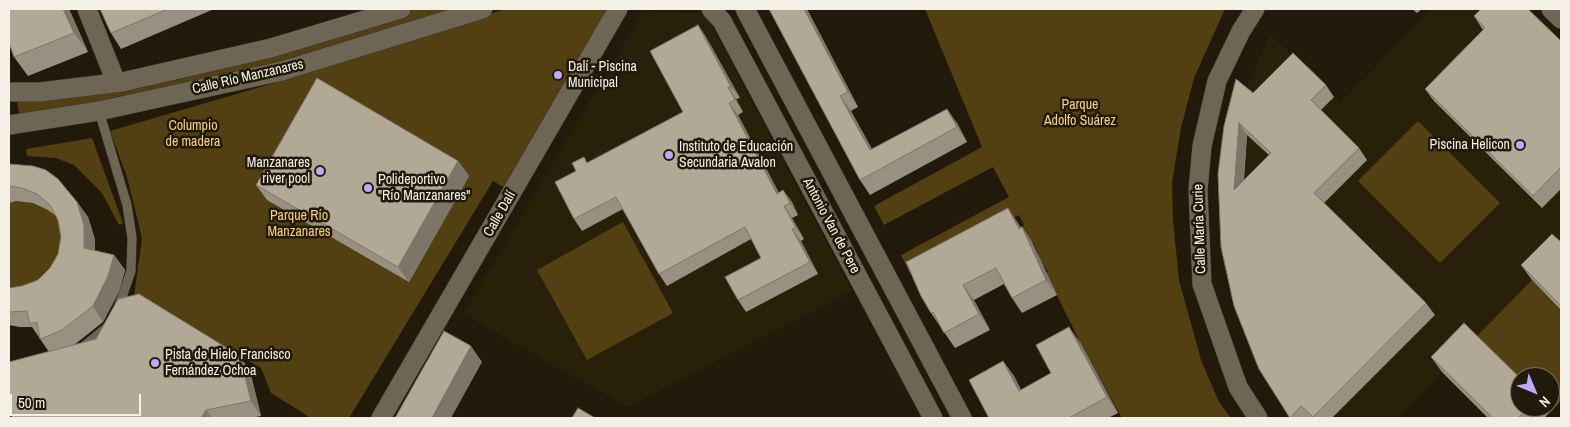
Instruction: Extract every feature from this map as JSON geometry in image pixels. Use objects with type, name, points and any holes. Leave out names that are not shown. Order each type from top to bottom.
[{"type":"street","points":[[87,9],[116,82]]},
{"type":"street","name":"Calle Río Manzanares","points":[[9,126],[98,111],[282,71],[482,9]]},
{"type":"street","name":"Calle Dalí","points":[[381,418],[618,9]]},
{"type":"street","name":"Antonio Van de Pere","points":[[711,9],[722,21],[933,418]]},
{"type":"street","name":"Antonio Van de Pere","points":[[745,9],[962,418]]},
{"type":"street","name":"Calle María Curie","points":[[1255,9],[1241,31],[1217,81],[1202,146],[1198,190],[1202,284],[1238,387],[1258,418]]},
{"type":"street","points":[[1551,9],[1561,19]]},
{"type":"street","name":"Calle Río Manzanares","points":[[9,92],[40,92],[116,82],[271,48],[394,10]]},
{"type":"lane","points":[[74,352],[105,330],[125,293],[131,271],[132,238],[127,206],[98,111]]},
{"type":"shaded area","points":[[1432,9],[1524,9],[1561,45],[1561,251],[1396,418],[1291,418],[1269,385],[1242,318],[1229,259],[1245,91],[1270,34],[1340,102]]},
{"type":"shaded area","name":"Instituto de Educación Secundaria Avalon","points":[[644,11],[705,13],[852,291],[628,407],[463,314]]},
{"type":"green space","points":[[413,9],[472,9],[298,63],[20,119],[17,100],[266,52]]},
{"type":"green space","name":"Parque Río Manzanares","points":[[506,9],[611,9],[510,191],[493,181],[349,418],[311,418],[271,393],[261,368],[134,296],[142,238],[127,177],[110,131],[312,72],[308,69]]},
{"type":"green space","name":"Parque Adolfo Suárez","points":[[925,9],[1225,9],[1194,78],[1181,128],[1172,182],[1173,220],[1179,280],[1201,360],[1219,402],[1231,418],[1122,418],[1080,342],[1046,273],[1048,272],[1037,256],[1039,255],[1033,242],[1029,244],[1021,227],[1024,225],[1019,215],[910,273],[901,255],[1009,197],[993,167],[884,225],[874,206],[982,147]]},
{"type":"green space","points":[[1418,121],[1500,203],[1440,263],[1358,181]]},
{"type":"green space","points":[[92,138],[123,223],[119,225],[102,193],[74,165],[56,158],[27,156],[26,149]]},
{"type":"green space","points":[[9,179],[88,217],[95,240],[95,263],[125,270],[118,296],[106,316],[93,330],[72,345],[38,326],[20,327],[9,325]]},
{"type":"green space","points":[[623,222],[673,313],[587,360],[537,270]]},
{"type":"green space","points":[[1532,280],[1561,310],[1561,401],[1560,367],[1510,367],[1510,373],[1475,338]]},
{"type":"building","points":[[9,9],[63,9],[74,33],[14,57],[9,43]]},
{"type":"building","points":[[100,9],[168,9],[111,33]]},
{"type":"building","points":[[769,9],[804,9],[848,92],[840,96],[870,150],[947,109],[957,127],[860,180]]},
{"type":"building","name":"Piscina Helicon","points":[[1481,9],[1528,9],[1561,41],[1561,167],[1533,196],[1425,89],[1485,28],[1474,16]]},
{"type":"building","points":[[698,25],[731,87],[728,87],[735,100],[729,103],[777,194],[783,190],[790,203],[784,206],[796,228],[792,229],[810,262],[738,300],[725,277],[761,258],[745,227],[659,274],[616,197],[574,219],[555,182],[576,171],[572,163],[584,157],[587,163],[683,112],[650,51]]},
{"type":"building","points":[[1293,53],[1326,85],[1311,100],[1359,148],[1314,193],[1426,303],[1313,417],[1301,406],[1290,418],[1259,369],[1234,306],[1221,247],[1218,174],[1224,126],[1236,79],[1253,93]],"holes":[[[1239,123],[1271,153],[1234,190]]]},
{"type":"building","name":"Polideportivo \"Río Manzanares\"","points":[[317,78],[458,161],[398,267],[256,185]]},
{"type":"building","points":[[9,164],[33,166],[46,170],[58,179],[77,202],[84,225],[84,248],[114,255],[108,276],[93,306],[62,330],[40,339],[37,322],[30,324],[27,311],[9,312],[9,288],[22,286],[38,280],[50,268],[58,254],[61,237],[58,220],[50,205],[37,194],[22,188],[9,186]]},
{"type":"building","points":[[1008,208],[1019,229],[1022,227],[1046,280],[1012,298],[996,268],[963,285],[979,314],[944,333],[933,312],[931,313],[921,296],[906,262]]},
{"type":"building","points":[[1552,234],[1561,242],[1561,306],[1521,265]]},
{"type":"building","name":"Pista de Hielo Francisco Fernández Ochoa","points":[[139,294],[240,356],[251,401],[206,410],[201,418],[12,418],[9,403],[9,362],[96,339],[118,299]]},
{"type":"building","points":[[1464,323],[1510,368],[1510,417],[1519,417],[1493,418],[1431,357]]},
{"type":"building","points":[[1069,327],[1107,397],[1069,418],[989,418],[969,380],[1003,361],[1019,391],[1051,373],[1036,345]]},
{"type":"building","points":[[444,331],[471,346],[432,418],[395,418]]},
{"type":"building","points":[[578,408],[595,418],[572,418]]},
{"type":"place","name":"Dalí - Piscina Municipal","points":[[558,75]]},
{"type":"place","name":"Piscina Helicon","points":[[1520,145]]},
{"type":"place","name":"Instituto de Educación Secundaria Avalon","points":[[669,155]]},
{"type":"place","name":"Manzanares river pool","points":[[320,171]]},
{"type":"place","name":"Polideportivo \"Río Manzanares\"","points":[[368,188]]},
{"type":"place","name":"Pista de Hielo Francisco Fernández Ochoa","points":[[155,363]]},
{"type":"park label","name":"Columpio de madera","points":[[193,134]]}]
